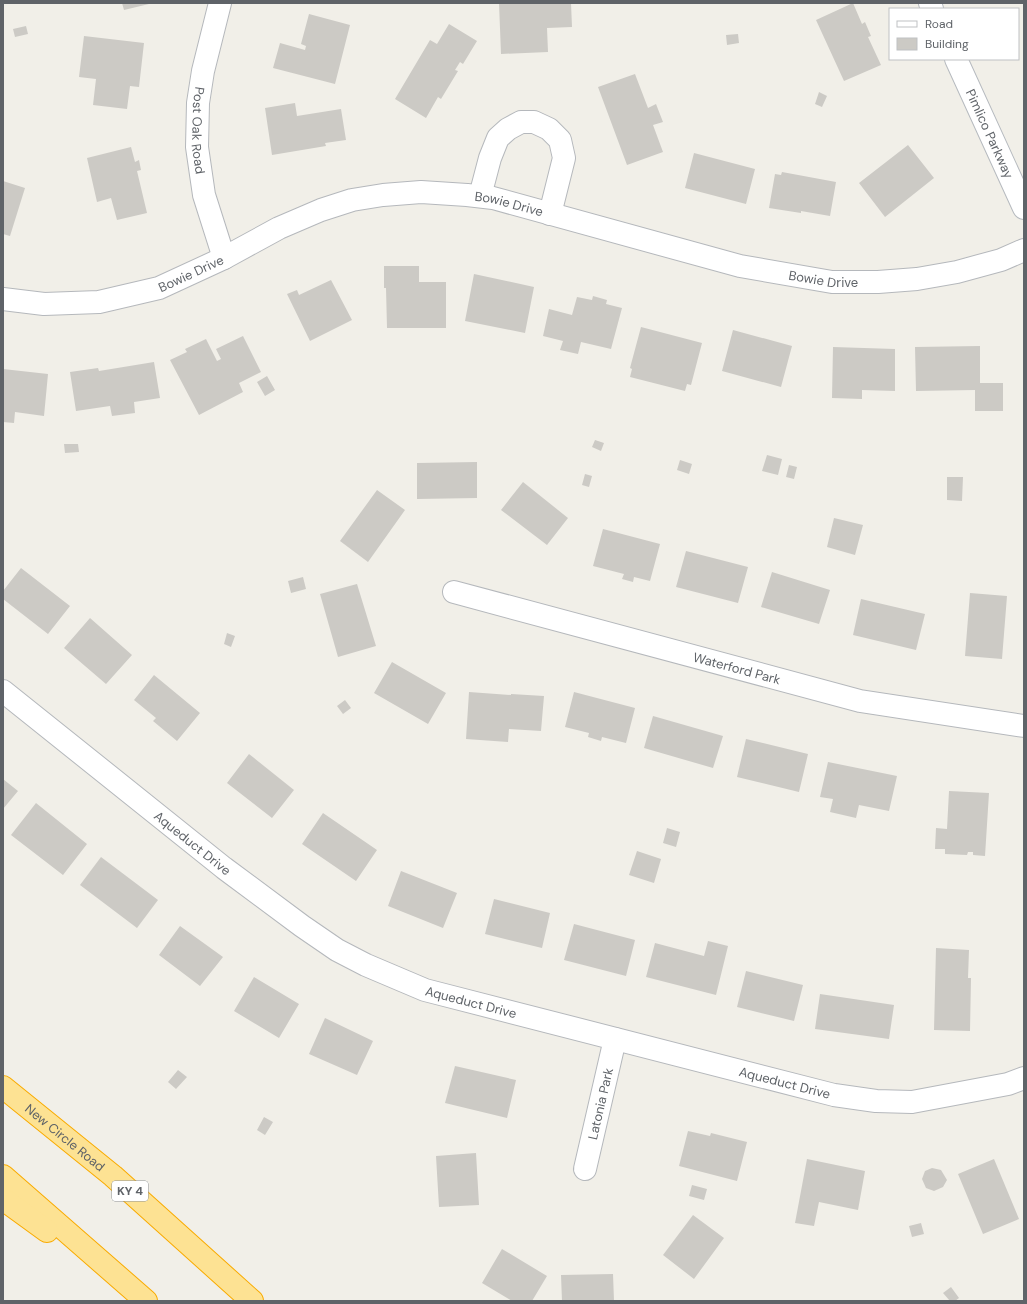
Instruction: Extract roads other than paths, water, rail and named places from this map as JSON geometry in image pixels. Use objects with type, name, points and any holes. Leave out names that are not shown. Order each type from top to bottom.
[{"type":"highway","name":"New Circle Road","points":[[3,1087],[113,1176],[252,1301]]},
{"type":"highway","points":[[3,1176],[145,1301]]},
{"type":"highway","points":[[3,1198],[145,1301]]},
{"type":"street","name":"Post Oak Road","points":[[220,3],[203,70],[198,103],[197,147],[204,195],[224,258]]},
{"type":"street","name":"Pimlico Parkway","points":[[956,60],[1024,208]]},
{"type":"street","points":[[480,196],[490,158],[498,138],[508,129],[521,122],[534,122],[549,129],[560,140],[564,158],[550,214]]},
{"type":"street","name":"Bowie Drive","points":[[3,299],[44,304],[99,302],[159,288],[224,258],[279,228],[321,210],[352,200],[383,195],[421,192],[493,198],[740,266],[832,282],[878,282],[917,279],[957,272],[1001,260],[1024,250]]},
{"type":"street","name":"Waterford Park","points":[[454,592],[860,701],[1024,726]]},
{"type":"street","name":"Aqueduct Drive","points":[[3,691],[224,868],[302,926],[337,950],[366,965],[425,990],[834,1095],[876,1101],[912,1102],[1008,1084],[1024,1078]]},
{"type":"street","name":"Latonia Park","points":[[585,1169],[615,1039]]}]
